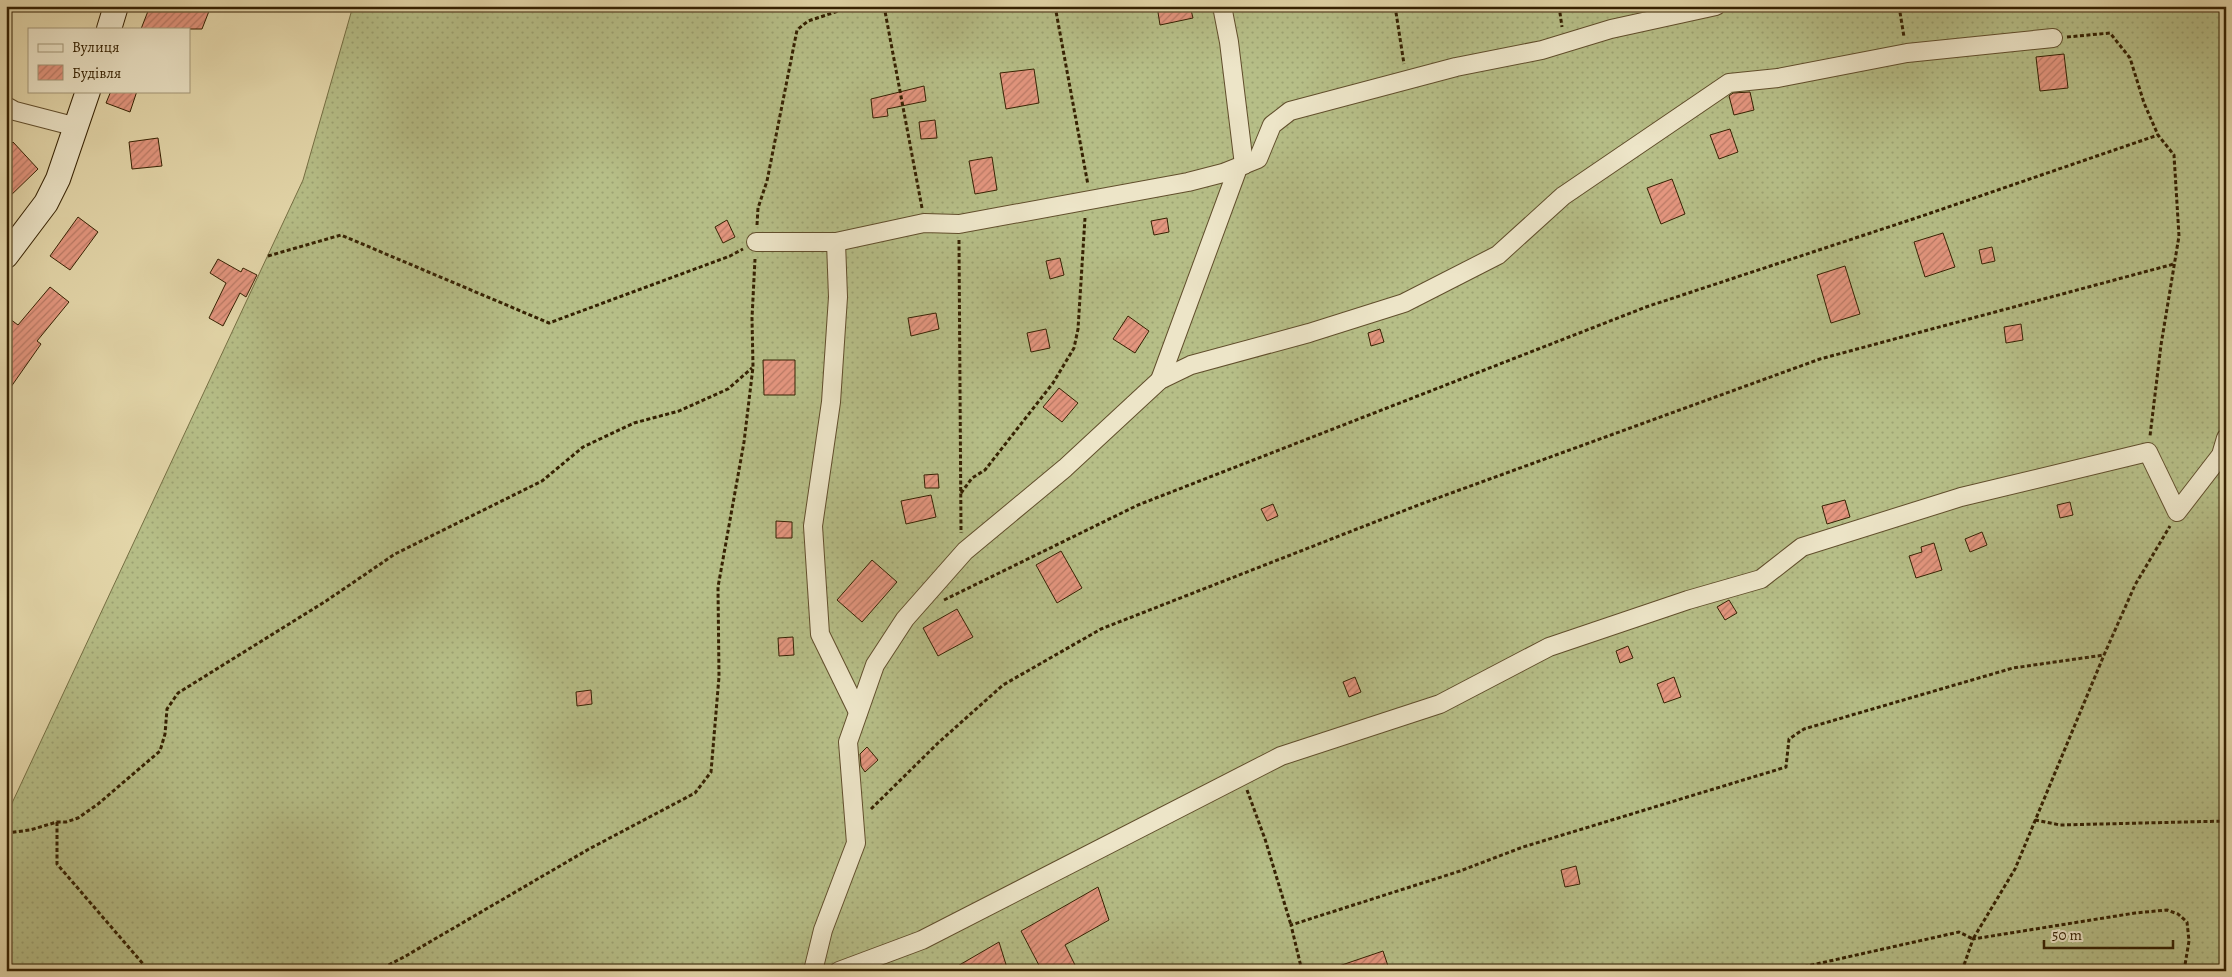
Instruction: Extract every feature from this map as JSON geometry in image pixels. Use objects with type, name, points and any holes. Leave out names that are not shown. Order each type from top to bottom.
[{"type":"main road","points":[[109,28],[116,6]]},
{"type":"main road","points":[[6,256],[46,203],[58,179],[88,92]]},
{"type":"street","points":[[1160,380],[1241,166],[1230,52],[1222,6]]},
{"type":"street","points":[[756,242],[836,242],[924,223],[959,224],[1188,182],[1258,159],[1272,125],[1290,111],[1406,80],[1542,50],[1611,29],[1716,6]]},
{"type":"street","points":[[813,971],[824,930],[856,843],[848,742],[875,665],[905,619],[965,551],[1065,468],[1160,380],[1191,365],[1404,303],[1481,263],[1498,254],[1563,196],[1729,83],[1778,78],[1907,53],[2053,38]]},
{"type":"street","points":[[6,106],[77,127]]},
{"type":"street","points":[[836,242],[838,297],[831,402],[813,526],[820,634],[858,712]]},
{"type":"street","points":[[840,971],[922,940],[1281,756],[1440,704],[1548,648],[1688,600],[1761,579],[1802,547],[1961,497],[2148,452],[2177,512],[2222,455],[2226,438]]},
{"type":"path","points":[[377,971],[589,849],[695,793],[711,772],[719,677],[718,587],[744,442],[753,367],[752,318],[758,208],[767,181],[797,30],[808,21],[854,6]]},
{"type":"path","points":[[884,6],[926,218],[924,223]]},
{"type":"path","points":[[961,493],[972,478],[985,470],[1053,383],[1074,348],[1078,329],[1086,214],[1090,201],[1055,6]]},
{"type":"path","points":[[1395,6],[1406,80]]},
{"type":"path","points":[[1899,6],[1907,53]]},
{"type":"path","points":[[2053,38],[2110,33],[2130,58],[2144,102],[2158,135],[2174,155],[2179,236],[2161,346],[2148,452]]},
{"type":"path","points":[[920,602],[937,602],[952,598],[1138,505],[1646,307],[1922,216],[2158,135]]},
{"type":"path","points":[[959,224],[961,493],[962,542],[965,551]]},
{"type":"path","points":[[268,256],[341,235],[549,323],[730,256],[756,242]]},
{"type":"path","points":[[855,822],[880,802],[938,743],[1003,685],[1101,629],[1421,504],[1820,359],[2174,264]]},
{"type":"path","points":[[6,833],[30,830],[57,822],[66,822],[78,818],[98,804],[160,751],[165,734],[167,709],[178,693],[326,601],[395,554],[542,481],[583,447],[634,423],[679,411],[728,389],[753,367]]},
{"type":"path","points":[[1962,971],[1973,940],[2015,869],[2104,655],[2135,586],[2177,512]]},
{"type":"path","points":[[1291,926],[1460,871],[1523,847],[1786,767],[1790,739],[1804,729],[2013,668],[2104,655]]},
{"type":"path","points":[[1242,776],[1265,840],[1291,926],[1302,971]]},
{"type":"path","points":[[2035,820],[2060,825],[2226,821]]},
{"type":"path","points":[[57,822],[57,864],[144,965],[145,971]]},
{"type":"path","points":[[1784,971],[1959,932],[1973,940],[2136,913],[2167,910],[2178,914],[2187,922],[2189,941],[2184,971]]},
{"type":"green space","points":[[353,6],[2226,6],[2226,971],[6,971],[6,816],[303,180]]},
{"type":"building","points":[[150,6],[211,6],[202,29],[141,28]]},
{"type":"building","points":[[1157,6],[1190,6],[1193,18],[1160,25]]},
{"type":"building","points":[[2064,54],[2068,88],[2040,91],[2036,57]]},
{"type":"building","points":[[1034,69],[1039,103],[1006,109],[1000,73]]},
{"type":"building","points":[[924,86],[926,101],[887,109],[888,116],[873,118],[871,99]]},
{"type":"building","points":[[111,92],[137,92],[130,112],[106,103]]},
{"type":"building","points":[[1750,92],[1754,110],[1734,115],[1729,96],[1733,93]]},
{"type":"building","points":[[935,120],[937,138],[921,139],[919,122]]},
{"type":"building","points":[[1730,129],[1738,152],[1719,159],[1710,135]]},
{"type":"building","points":[[158,138],[162,166],[132,169],[129,142]]},
{"type":"building","points":[[13,142],[38,169],[6,200],[6,149]]},
{"type":"building","points":[[992,157],[997,190],[975,194],[969,161]]},
{"type":"building","points":[[1672,179],[1685,214],[1661,224],[1647,188]]},
{"type":"building","points":[[78,217],[98,232],[70,270],[50,256]]},
{"type":"building","points":[[1167,218],[1169,232],[1154,235],[1151,221]]},
{"type":"building","points":[[727,220],[735,237],[723,243],[715,227]]},
{"type":"building","points":[[1943,233],[1955,267],[1925,277],[1914,242]]},
{"type":"building","points":[[1992,247],[1995,261],[1982,264],[1979,250]]},
{"type":"building","points":[[1060,258],[1064,275],[1050,279],[1046,261]]},
{"type":"building","points":[[218,259],[241,272],[243,268],[257,275],[246,297],[240,293],[223,326],[209,318],[226,283],[210,273]]},
{"type":"building","points":[[1845,266],[1860,314],[1831,323],[1817,275]]},
{"type":"building","points":[[50,287],[69,302],[37,341],[41,344],[6,394],[6,316],[18,325]]},
{"type":"building","points":[[936,313],[939,329],[911,336],[908,318]]},
{"type":"building","points":[[1128,316],[1149,331],[1135,353],[1113,339]]},
{"type":"building","points":[[2021,324],[2023,340],[2006,343],[2004,327]]},
{"type":"building","points":[[1046,329],[1050,348],[1031,352],[1027,333]]},
{"type":"building","points":[[1380,329],[1384,342],[1371,346],[1368,333]]},
{"type":"building","points":[[763,360],[795,360],[795,395],[764,395]]},
{"type":"building","points":[[1059,388],[1078,403],[1062,422],[1043,407]]},
{"type":"building","points":[[938,474],[939,488],[925,488],[924,475]]},
{"type":"building","points":[[931,495],[936,517],[906,524],[901,501]]},
{"type":"building","points":[[1845,500],[1850,517],[1827,524],[1822,506]]},
{"type":"building","points":[[2070,502],[2073,515],[2060,518],[2057,505]]},
{"type":"building","points":[[1273,504],[1278,516],[1267,521],[1261,509]]},
{"type":"building","points":[[776,521],[792,522],[792,538],[776,538]]},
{"type":"building","points":[[1982,532],[1987,545],[1970,552],[1965,539]]},
{"type":"building","points":[[1934,543],[1942,570],[1916,578],[1909,556],[1922,552],[1921,547]]},
{"type":"building","points":[[1061,551],[1082,588],[1057,603],[1036,565]]},
{"type":"building","points":[[872,560],[897,582],[862,622],[837,600]]},
{"type":"building","points":[[1729,600],[1737,613],[1725,620],[1717,607]]},
{"type":"building","points":[[957,609],[973,637],[938,656],[923,628]]},
{"type":"building","points":[[793,637],[794,655],[779,656],[778,638]]},
{"type":"building","points":[[1628,646],[1633,658],[1620,663],[1616,651]]},
{"type":"building","points":[[1355,677],[1361,692],[1349,697],[1343,682]]},
{"type":"building","points":[[1674,677],[1681,697],[1664,703],[1657,684]]},
{"type":"building","points":[[591,690],[592,704],[577,706],[576,692]]},
{"type":"building","points":[[867,747],[878,760],[865,772],[861,766],[860,754]]},
{"type":"building","points":[[1576,866],[1580,884],[1565,887],[1561,870]]},
{"type":"building","points":[[1098,887],[1109,920],[1065,945],[1078,971],[1042,971],[1021,931]]},
{"type":"building","points":[[999,942],[1008,971],[949,971]]},
{"type":"building","points":[[1383,951],[1388,966],[1374,971],[1334,971],[1333,968]]}]
